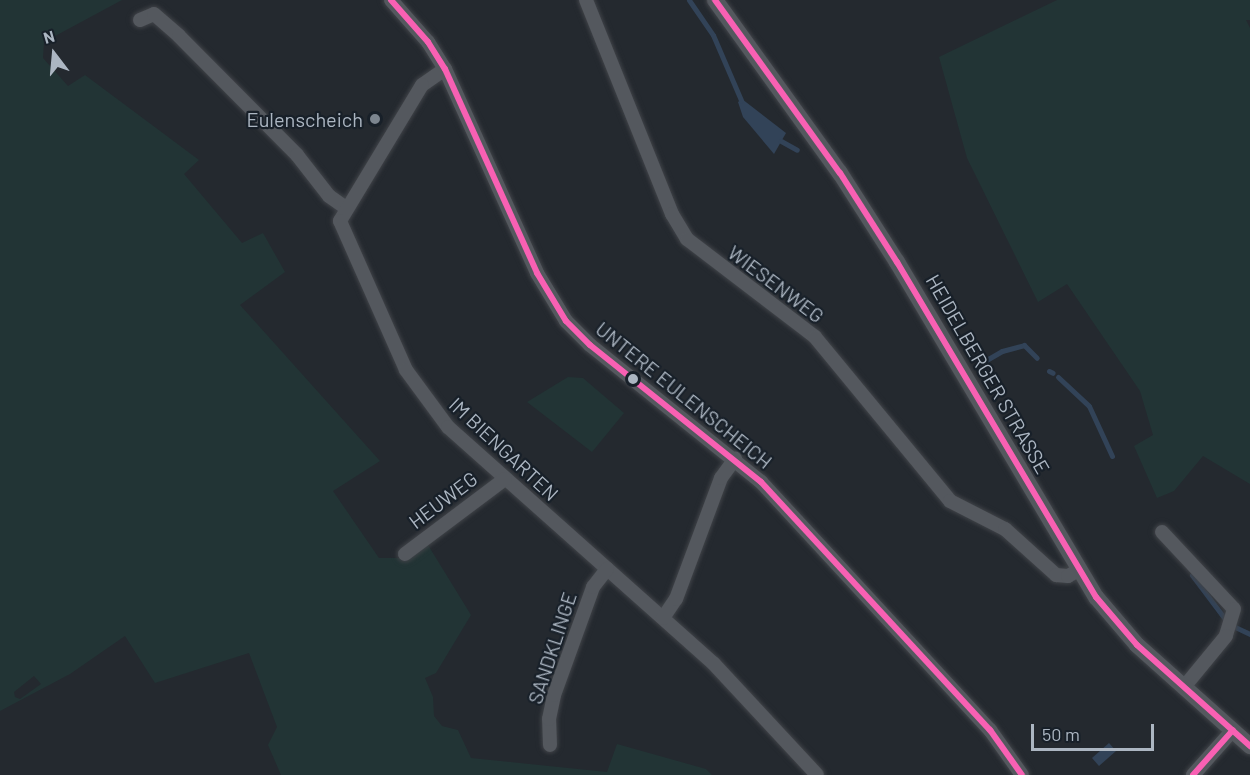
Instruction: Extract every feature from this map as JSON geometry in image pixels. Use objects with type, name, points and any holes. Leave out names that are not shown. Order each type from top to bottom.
[{"type":"street","name":"UNTERE EULENSCHEICH","points":[[391,0],[428,42],[445,69],[537,273],[561,315],[595,349],[735,459],[784,505],[1005,747],[1022,775]]},
{"type":"street","name":"WIESENWEG","points":[[586,0],[672,214],[687,239],[815,337],[950,501],[1005,529],[1056,574],[1068,576],[1079,570]]},
{"type":"street","name":"HEIDELBERGER STRASSE","points":[[715,0],[840,173],[908,279],[1079,570],[1129,636],[1250,746]]},
{"type":"street","points":[[140,20],[154,14],[179,36],[289,147],[329,196],[345,207],[422,85],[445,69]]},
{"type":"street","name":"IM BIENGARTEN","points":[[345,207],[342,229],[411,379],[442,421],[722,672],[817,775]]},
{"type":"street","points":[[663,618],[676,598],[721,478],[735,459]]},
{"type":"street","name":"HEUWEG","points":[[405,554],[505,479]]},
{"type":"street","points":[[1162,532],[1234,608],[1226,636],[1184,687]]},
{"type":"street","name":"SANDKLINGE","points":[[550,745],[549,719],[554,695],[593,587],[607,569]]},
{"type":"street","points":[[1193,775],[1233,730]]},
{"type":"shaded area","points":[[0,0],[122,0],[44,42],[43,58],[68,86],[85,75],[199,160],[184,174],[242,243],[263,233],[285,272],[240,305],[380,461],[333,491],[379,558],[404,558],[428,545],[471,615],[436,673],[425,678],[433,697],[434,716],[442,726],[458,730],[471,758],[607,772],[617,744],[706,769],[712,775],[281,775],[268,745],[277,727],[249,653],[155,683],[125,636],[70,674],[0,711]],"holes":[[[34,676],[41,684],[20,699],[15,697],[14,692]]]},
{"type":"shaded area","points":[[1057,0],[1250,0],[1250,20],[1246,20],[1250,28],[1250,484],[1203,456],[1174,491],[1157,498],[1134,446],[1153,435],[1140,391],[1067,284],[1038,302],[967,158],[939,57]]},
{"type":"shaded area","points":[[568,377],[583,378],[624,413],[592,452],[527,402]]},
{"type":"water","points":[[742,99],[786,133],[774,154],[743,117],[738,102]]},
{"type":"water","points":[[1109,743],[1116,751],[1099,766],[1092,758]]},
{"type":"waterway","points":[[689,0],[713,35],[741,100]]},
{"type":"waterway","points":[[781,141],[797,150]]},
{"type":"waterway","points":[[976,366],[1002,351],[1024,345],[1037,358]]},
{"type":"waterway","points":[[1049,371],[1053,373]]},
{"type":"waterway","points":[[1058,377],[1089,406],[1112,456]]},
{"type":"waterway","points":[[1192,575],[1225,619]]},
{"type":"waterway","points":[[1235,627],[1250,634]]},
{"type":"transit line","points":[[391,0],[428,42],[445,69],[537,273],[566,321],[590,345],[761,482],[990,730],[1022,775]]},
{"type":"transit line","points":[[715,0],[840,173],[897,262],[1096,597],[1137,645],[1250,746]]},
{"type":"transit line","points":[[1193,775],[1233,730]]},
{"type":"place","name":"Eulenscheich","points":[[375,119]]}]
